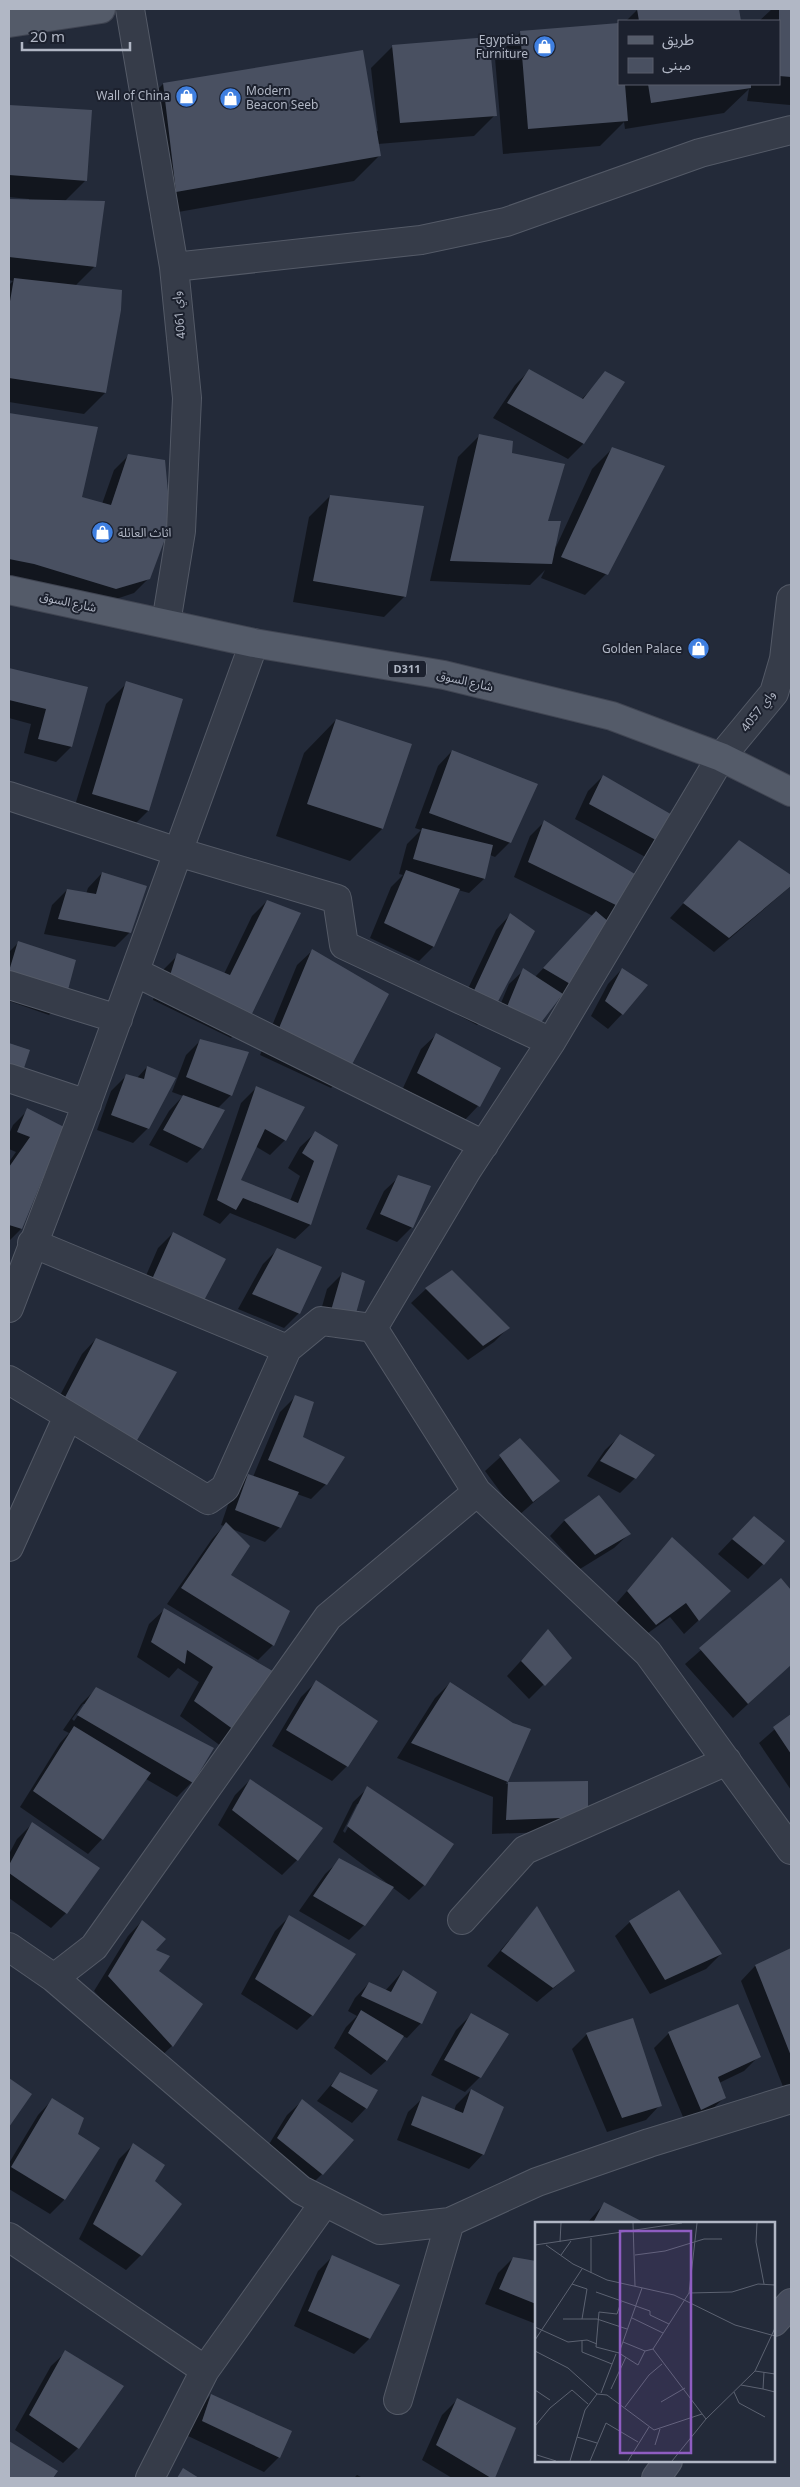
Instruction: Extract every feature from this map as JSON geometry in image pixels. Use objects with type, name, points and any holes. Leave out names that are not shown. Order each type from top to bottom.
[{"type":"main road","points":[[9,24],[102,9]]},
{"type":"main road","name":"شارع السوق","points":[[9,590],[254,643],[444,675],[612,716],[721,757],[791,792]]},
{"type":"street","name":"واي 4061","points":[[130,9],[174,267],[187,398],[181,531],[166,623]]},
{"type":"street","points":[[174,267],[421,240],[506,222],[700,153],[791,130]]},
{"type":"street","name":"واي 4057","points":[[373,1328],[467,1170],[551,1042],[721,757],[783,693],[784,659],[791,599]]},
{"type":"street","points":[[9,1308],[32,1242],[87,1104],[254,643]]},
{"type":"street","points":[[10,800],[337,899],[344,946],[551,1042]]},
{"type":"street","points":[[134,972],[484,1145]]},
{"type":"street","points":[[9,985],[118,1019]]},
{"type":"street","points":[[9,1078],[87,1104]]},
{"type":"street","points":[[32,1242],[287,1349]]},
{"type":"street","points":[[9,1380],[208,1500],[225,1488],[287,1349],[321,1321],[373,1328],[477,1492],[648,1654],[791,1850]]},
{"type":"street","points":[[9,1547],[68,1416]]},
{"type":"street","points":[[54,1978],[94,1947],[328,1617],[477,1492]]},
{"type":"street","points":[[462,1920],[524,1850],[727,1762]]},
{"type":"street","points":[[9,1947],[54,1978],[301,2190],[380,2230],[450,2222],[546,2179],[649,2143],[791,2099]]},
{"type":"street","points":[[150,2478],[205,2370],[325,2202]]},
{"type":"street","points":[[398,2400],[450,2222]]},
{"type":"street","points":[[9,2237],[205,2370]]},
{"type":"street","points":[[775,2321],[791,2303]]},
{"type":"street","points":[[656,2478],[667,2462]]},
{"type":"building","points":[[637,9],[739,9],[741,20],[639,20]]},
{"type":"building","points":[[779,9],[791,9],[791,77],[780,76]]},
{"type":"building","points":[[618,23],[618,85],[625,85],[628,121],[528,129],[520,31]]},
{"type":"building","points":[[489,37],[497,116],[400,123],[392,45]]},
{"type":"building","points":[[363,50],[381,156],[176,192],[163,83]]},
{"type":"building","points":[[648,85],[751,85],[751,88],[651,103]]},
{"type":"building","points":[[9,105],[92,110],[87,181],[9,175]]},
{"type":"building","points":[[9,199],[105,201],[96,267],[9,257]]},
{"type":"building","points":[[14,278],[122,290],[121,310],[106,393],[9,378],[9,307]]},
{"type":"building","points":[[529,369],[583,399],[605,371],[625,382],[584,444],[507,403]]},
{"type":"building","points":[[9,413],[98,427],[82,497],[111,505],[128,454],[165,460],[171,523],[150,579],[116,589],[34,564],[9,559]]},
{"type":"building","points":[[479,434],[513,441],[512,453],[565,464],[548,521],[561,521],[552,564],[450,561]]},
{"type":"building","points":[[612,447],[665,466],[608,575],[561,557]]},
{"type":"building","points":[[330,495],[424,506],[406,597],[313,581]]},
{"type":"building","points":[[9,668],[88,687],[72,747],[38,739],[46,709],[9,700]]},
{"type":"building","points":[[126,681],[183,699],[149,811],[92,794]]},
{"type":"building","points":[[336,719],[412,744],[383,829],[307,804]]},
{"type":"building","points":[[452,750],[538,784],[511,843],[429,813]]},
{"type":"building","points":[[603,775],[681,820],[665,845],[589,804]]},
{"type":"building","points":[[544,820],[645,880],[626,910],[528,862]]},
{"type":"building","points":[[422,828],[493,845],[485,879],[413,859]]},
{"type":"building","points":[[739,840],[791,875],[791,886],[729,938],[683,903]]},
{"type":"building","points":[[406,870],[460,889],[434,947],[384,923]]},
{"type":"building","points":[[102,872],[147,886],[131,933],[58,919],[67,889],[96,894]]},
{"type":"building","points":[[267,900],[301,913],[247,1024],[167,985],[177,953],[230,975]]},
{"type":"building","points":[[596,911],[616,928],[577,988],[543,968]]},
{"type":"building","points":[[510,913],[535,931],[493,1011],[470,999]]},
{"type":"building","points":[[18,941],[76,960],[65,1001],[9,982],[9,971]]},
{"type":"building","points":[[312,949],[389,994],[347,1074],[274,1040]]},
{"type":"building","points":[[523,968],[563,994],[536,1029],[504,1014]]},
{"type":"building","points":[[622,968],[648,985],[623,1015],[605,1001]]},
{"type":"building","points":[[436,1033],[501,1068],[480,1107],[417,1073]]},
{"type":"building","points":[[200,1039],[249,1052],[232,1096],[186,1077]]},
{"type":"building","points":[[9,1043],[30,1050],[20,1080],[9,1076]]},
{"type":"building","points":[[147,1066],[176,1078],[149,1129],[111,1115],[126,1074],[144,1079]]},
{"type":"building","points":[[256,1086],[305,1107],[286,1141],[265,1129],[241,1180],[298,1203],[314,1161],[302,1153],[315,1131],[338,1145],[311,1225],[243,1198],[236,1210],[217,1200]]},
{"type":"building","points":[[183,1095],[225,1110],[203,1149],[163,1130]]},
{"type":"building","points":[[27,1108],[64,1127],[22,1229],[9,1225],[9,1167],[30,1137],[17,1132]]},
{"type":"building","points":[[398,1175],[431,1186],[413,1228],[380,1214]]},
{"type":"building","points":[[173,1232],[226,1259],[200,1308],[149,1286]]},
{"type":"building","points":[[277,1248],[322,1267],[300,1314],[252,1294]]},
{"type":"building","points":[[452,1270],[510,1328],[483,1346],[425,1288]]},
{"type":"building","points":[[342,1272],[365,1281],[353,1324],[328,1321]]},
{"type":"building","points":[[96,1338],[177,1372],[136,1442],[62,1403]]},
{"type":"building","points":[[295,1395],[314,1402],[303,1437],[345,1457],[327,1485],[268,1460]]},
{"type":"building","points":[[620,1434],[655,1455],[636,1479],[600,1461]]},
{"type":"building","points":[[520,1438],[560,1481],[533,1502],[499,1455]]},
{"type":"building","points":[[248,1474],[299,1492],[281,1528],[235,1510]]},
{"type":"building","points":[[599,1495],[631,1534],[595,1555],[564,1520]]},
{"type":"building","points":[[754,1516],[785,1541],[764,1565],[732,1539]]},
{"type":"building","points":[[226,1522],[250,1546],[231,1575],[290,1611],[274,1646],[181,1588]]},
{"type":"building","points":[[672,1537],[731,1591],[699,1621],[686,1603],[656,1625],[627,1591]]},
{"type":"building","points":[[781,1578],[791,1590],[791,1665],[748,1704],[699,1648]]},
{"type":"building","points":[[164,1608],[283,1677],[241,1735],[194,1701],[213,1667],[187,1650],[185,1664],[151,1642]]},
{"type":"building","points":[[548,1629],[572,1658],[545,1686],[521,1661]]},
{"type":"building","points":[[316,1680],[378,1721],[348,1767],[286,1730]]},
{"type":"building","points":[[450,1682],[513,1723],[531,1729],[508,1782],[411,1743]]},
{"type":"building","points":[[96,1687],[214,1748],[193,1783],[77,1715]]},
{"type":"building","points":[[791,1714],[791,1754],[773,1727]]},
{"type":"building","points":[[74,1726],[151,1773],[103,1840],[33,1791]]},
{"type":"building","points":[[250,1779],[323,1828],[298,1861],[232,1810]]},
{"type":"building","points":[[588,1781],[588,1817],[506,1820],[508,1782]]},
{"type":"building","points":[[367,1786],[454,1844],[425,1886],[347,1826]]},
{"type":"building","points":[[32,1822],[100,1868],[67,1914],[9,1873],[9,1865]]},
{"type":"building","points":[[339,1858],[394,1887],[365,1926],[313,1896]]},
{"type":"building","points":[[679,1890],[722,1954],[665,1980],[629,1921]]},
{"type":"building","points":[[537,1906],[575,1971],[553,1988],[501,1951]]},
{"type":"building","points":[[289,1915],[356,1954],[313,2016],[255,1979]]},
{"type":"building","points":[[142,1920],[166,1939],[156,1950],[170,1956],[159,1971],[203,2004],[173,2047],[108,1976]]},
{"type":"building","points":[[791,1948],[791,2056],[755,1965]]},
{"type":"building","points":[[403,1970],[437,1992],[422,2024],[361,1996],[369,1982],[391,1992]]},
{"type":"building","points":[[738,2004],[761,2057],[718,2077],[726,2098],[701,2110],[668,2032]]},
{"type":"building","points":[[361,2010],[404,2036],[387,2061],[348,2033]]},
{"type":"building","points":[[471,2013],[509,2034],[481,2078],[444,2060]]},
{"type":"building","points":[[633,2018],[662,2106],[622,2118],[586,2033]]},
{"type":"building","points":[[340,2072],[378,2090],[367,2109],[331,2086]]},
{"type":"building","points":[[9,2078],[32,2094],[9,2127]]},
{"type":"building","points":[[471,2089],[504,2107],[484,2155],[411,2125],[422,2096],[463,2113]]},
{"type":"building","points":[[52,2098],[84,2118],[78,2134],[100,2148],[65,2200],[11,2167]]},
{"type":"building","points":[[302,2099],[354,2140],[323,2175],[277,2138]]},
{"type":"building","points":[[133,2143],[165,2165],[155,2181],[182,2204],[142,2256],[93,2224]]},
{"type":"building","points":[[604,2202],[643,2222],[594,2222]]},
{"type":"building","points":[[332,2255],[400,2285],[370,2339],[308,2311]]},
{"type":"building","points":[[513,2257],[535,2261],[535,2304],[499,2289]]},
{"type":"building","points":[[65,2350],[124,2386],[79,2449],[29,2415]]},
{"type":"building","points":[[211,2394],[292,2431],[280,2458],[202,2421]]},
{"type":"building","points":[[457,2398],[516,2428],[495,2478],[491,2478],[436,2445]]},
{"type":"building","points":[[9,2441],[58,2471],[53,2478],[9,2478]]},
{"type":"building","points":[[183,2468],[199,2478],[177,2478]]},
{"type":"place","name":"Egyptian Furniture","points":[[544,47]]},
{"type":"place","name":"Wall of China","points":[[186,96]]},
{"type":"place","name":"Modern Beacon Seeb","points":[[230,98]]},
{"type":"place","name":"اثاث العائلة","points":[[102,533]]},
{"type":"place","name":"Golden Palace","points":[[698,649]]}]
